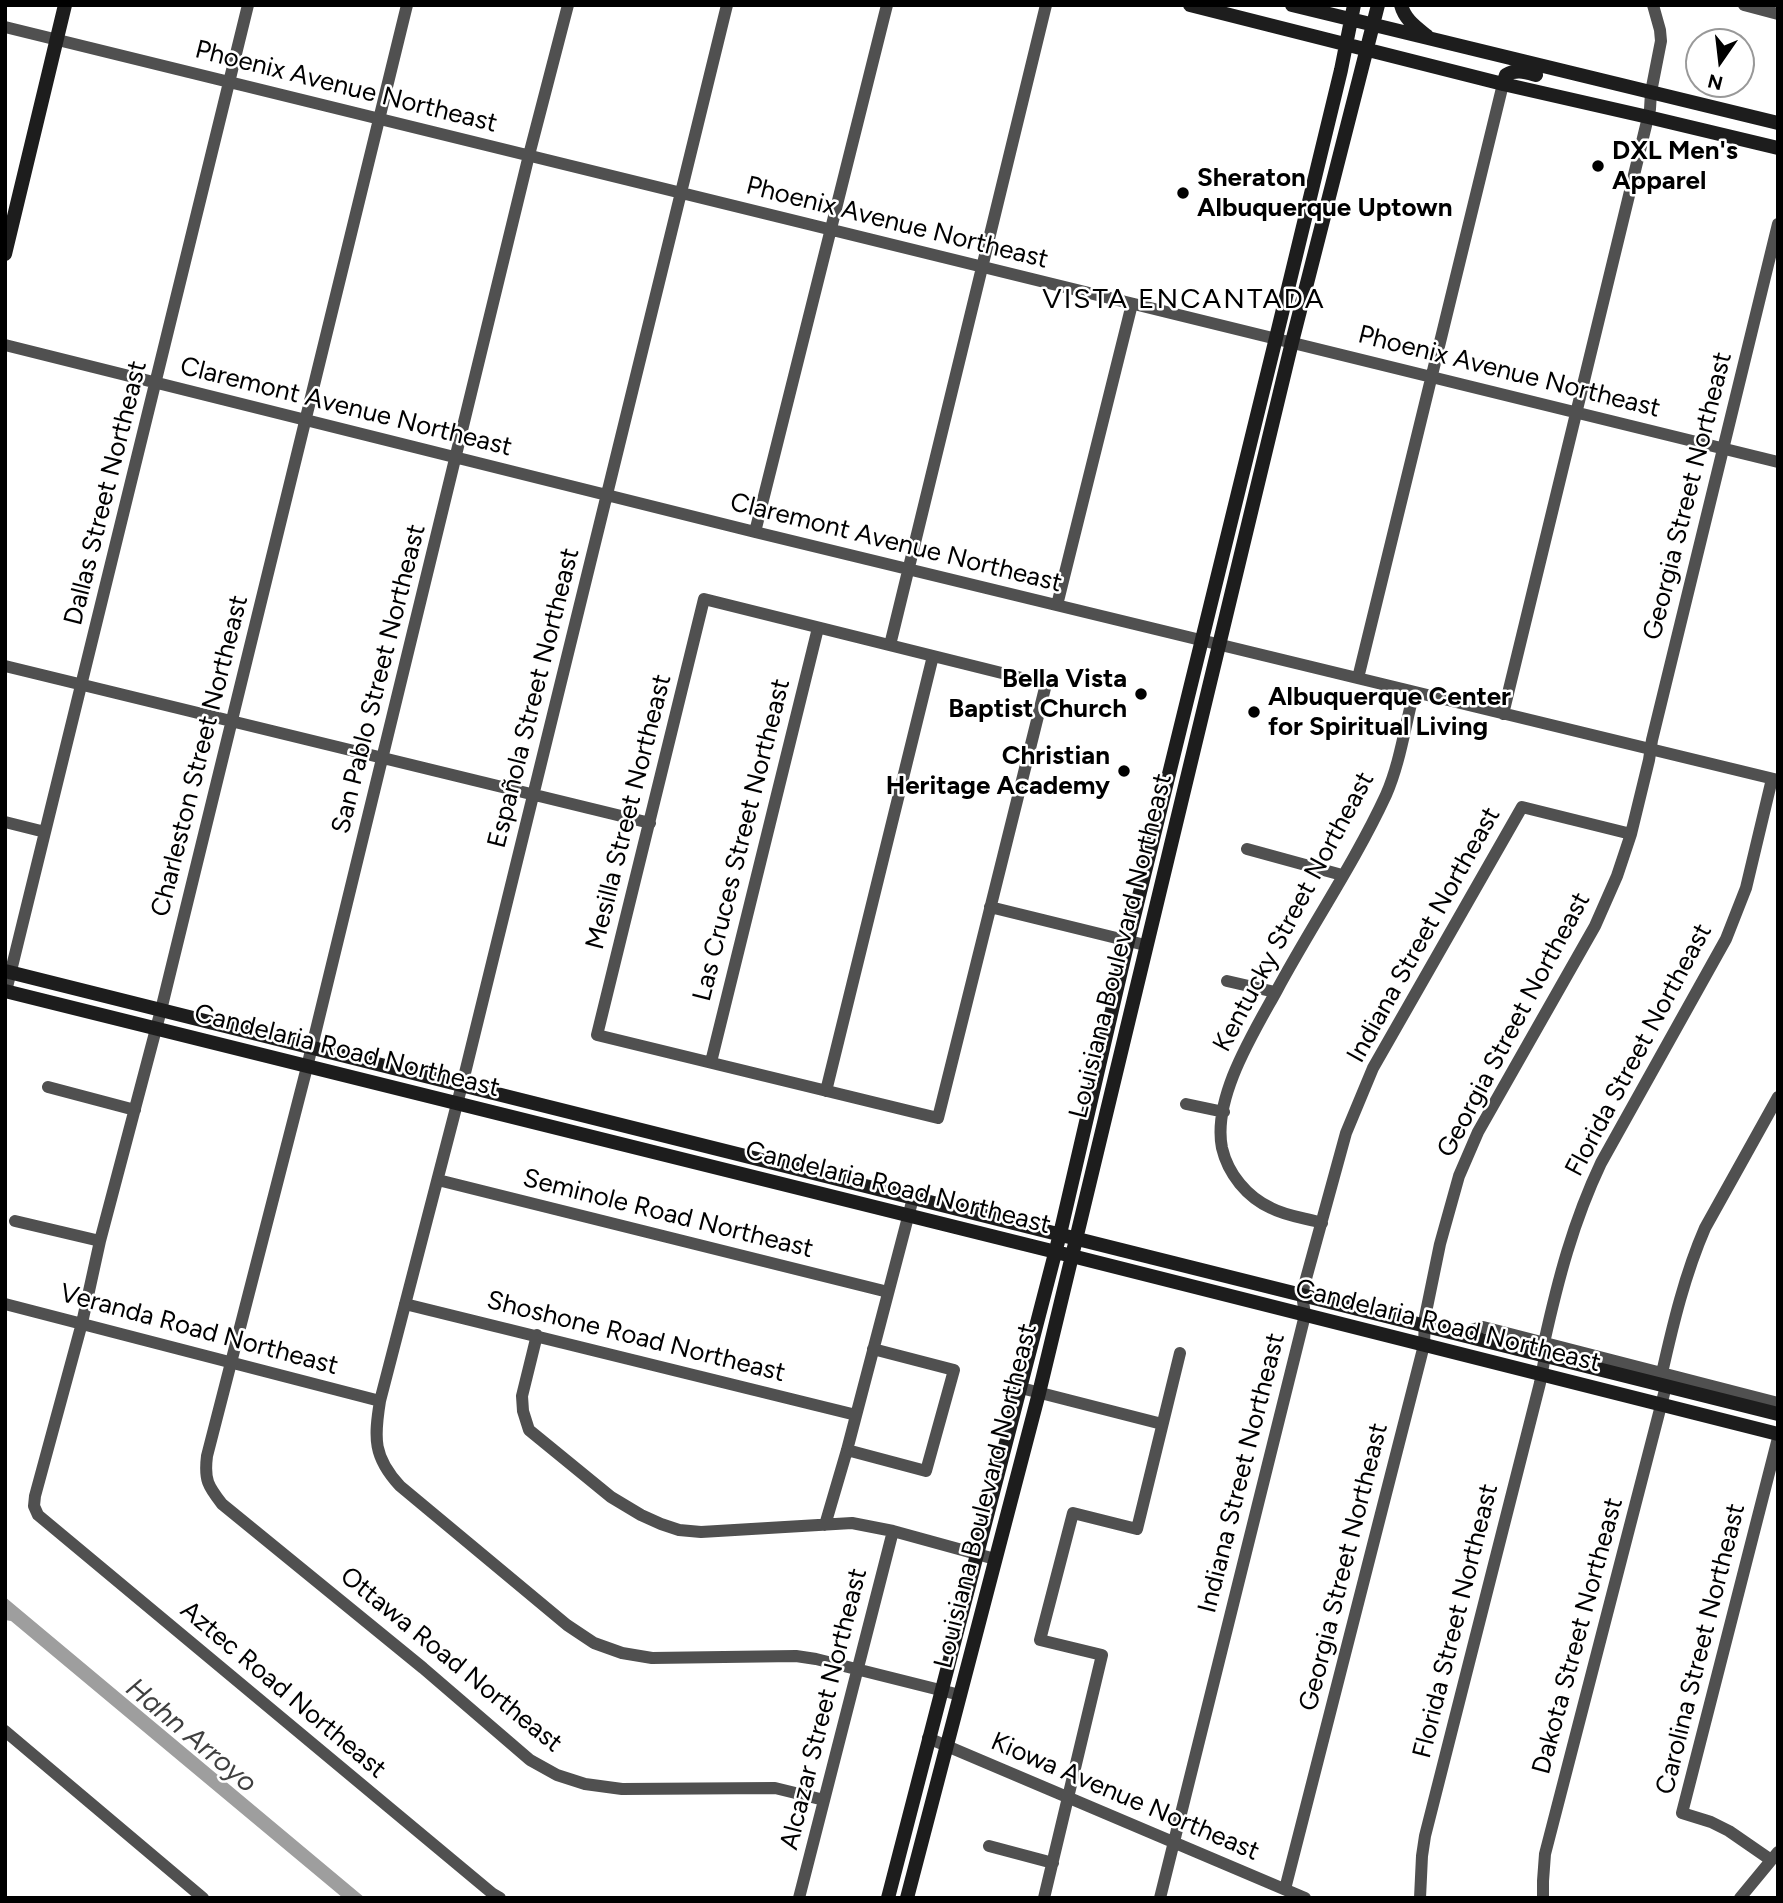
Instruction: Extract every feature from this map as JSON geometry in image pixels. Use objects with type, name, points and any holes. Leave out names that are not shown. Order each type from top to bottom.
[{"type":"main road","points":[[5,254],[65,5]]},
{"type":"main road","points":[[1292,5],[1352,12],[1372,26],[1778,123]]},
{"type":"main road","name":"Louisiana Boulevard Northeast","points":[[907,1898],[1039,1393],[1292,342],[1378,5]]},
{"type":"main road","points":[[1401,5],[1409,20],[1431,40]]},
{"type":"main road","points":[[1198,6],[1503,84],[1778,148]]},
{"type":"main road","name":"Louisiana Boulevard Northeast","points":[[888,1898],[1056,1252],[1128,941],[1276,338],[1352,12]]},
{"type":"main road","points":[[1503,84],[1506,75],[1511,72],[1519,71],[1548,78],[1568,73]]},
{"type":"main road","name":"Candelaria Road Northeast","points":[[8,972],[1463,1335],[1544,1349],[1778,1412]]},
{"type":"main road","name":"Candelaria Road Northeast","points":[[6,991],[1072,1256],[1778,1436]]},
{"type":"street","name":"Dallas Street Northeast","points":[[6,991],[8,972],[82,685],[248,5]]},
{"type":"street","name":"Charleston Street Northeast","points":[[38,1515],[34,1506],[35,1496],[161,1010],[407,5]]},
{"type":"street","name":"San Pablo Street Northeast","points":[[231,1363],[312,1047],[568,5]]},
{"type":"street","name":"Española Street Northeast","points":[[380,1401],[462,1085],[727,5]]},
{"type":"street","points":[[755,532],[887,5]]},
{"type":"street","points":[[890,645],[1046,5]]},
{"type":"street","points":[[1503,714],[1651,104],[1650,92],[1661,41],[1653,5]]},
{"type":"street","points":[[1744,5],[1778,15]]},
{"type":"street","name":"Phoenix Avenue Northeast","points":[[5,27],[1778,462]]},
{"type":"street","points":[[1358,678],[1503,84]]},
{"type":"street","name":"Georgia Street Northeast","points":[[1285,1889],[1424,1345],[1423,1325],[1440,1244],[1459,1176],[1478,1132],[1595,926],[1617,876],[1631,834],[1778,224]]},
{"type":"street","points":[[1057,605],[1132,304]]},
{"type":"street","name":"Claremont Avenue Northeast","points":[[5,345],[607,496],[1775,780]]},
{"type":"street","name":"Mesilla Street Northeast","points":[[711,1062],[597,1035],[705,599],[818,628]]},
{"type":"street","points":[[711,1062],[938,1118],[1046,684],[818,628]]},
{"type":"street","name":"Las Cruces Street Northeast","points":[[711,1062],[818,628]]},
{"type":"street","points":[[826,1091],[933,656]]},
{"type":"street","points":[[5,666],[650,822]]},
{"type":"street","name":"Kentucky Street Northeast","points":[[1322,1223],[1272,1209],[1245,1190],[1228,1165],[1222,1148],[1224,1112],[1242,1053],[1386,793],[1394,774],[1415,692]]},
{"type":"street","name":"Florida Street Northeast","points":[[1420,1898],[1425,1836],[1542,1375],[1544,1349],[1567,1250],[1585,1197],[1601,1163],[1726,939],[1739,910],[1775,780]]},
{"type":"street","name":"Indiana Street Northeast","points":[[1160,1898],[1305,1315],[1302,1294],[1346,1133],[1373,1068],[1522,807],[1631,834]]},
{"type":"street","points":[[5,822],[45,831]]},
{"type":"street","points":[[1247,849],[1342,875]]},
{"type":"street","points":[[990,907],[1145,945]]},
{"type":"street","points":[[1227,981],[1275,992]]},
{"type":"street","points":[[48,1087],[135,1111]]},
{"type":"street","name":"Dakota Street Northeast","points":[[1543,1898],[1545,1854],[1662,1405],[1664,1380],[1689,1269],[1705,1227],[1778,1097]]},
{"type":"street","points":[[1186,1104],[1224,1112]]},
{"type":"street","name":"Seminole Road Northeast","points":[[438,1180],[888,1292]]},
{"type":"street","points":[[825,1525],[913,1198]]},
{"type":"street","points":[[15,1221],[100,1241]]},
{"type":"street","name":"Veranda Road Northeast","points":[[5,1304],[380,1401]]},
{"type":"street","name":"Shoshone Road Northeast","points":[[405,1304],[856,1415]]},
{"type":"street","points":[[537,1335],[522,1396],[529,1430],[611,1497],[640,1515],[680,1530],[701,1532],[852,1523],[893,1531],[995,1559]]},
{"type":"street","points":[[846,1450],[926,1471],[954,1370],[873,1349]]},
{"type":"street","points":[[1044,1898],[1102,1655],[1041,1640],[1073,1513],[1137,1530],[1180,1353]]},
{"type":"street","name":"Ottawa Road Northeast","points":[[231,1363],[207,1456],[205,1473],[208,1486],[222,1504],[423,1668],[530,1760],[557,1775],[585,1784],[622,1789],[775,1788],[824,1800]]},
{"type":"street","points":[[1664,1380],[1778,1402]]},
{"type":"street","points":[[1021,1388],[1162,1424]]},
{"type":"street","points":[[380,1401],[376,1425],[378,1452],[386,1471],[400,1486],[567,1625],[594,1643],[622,1653],[652,1658],[816,1659],[960,1695]]},
{"type":"street","points":[[1778,1412],[1778,1419]]},
{"type":"street","name":"Carolina Street Northeast","points":[[1775,1856],[1711,1822],[1682,1813],[1778,1436]]},
{"type":"street","name":"Aztec Road Northeast","points":[[38,1515],[500,1898]]},
{"type":"street","name":"Alcazar Street Northeast","points":[[799,1898],[893,1531]]},
{"type":"street","points":[[5,1731],[203,1898]]},
{"type":"street","name":"Kiowa Avenue Northeast","points":[[928,1738],[1305,1898]]},
{"type":"street","points":[[989,1846],[1053,1863]]},
{"type":"street","points":[[1740,1898],[1775,1856]]},
{"type":"shaded area","points":[[5,1597],[365,1898],[343,1898],[11,1621],[5,1620]]},
{"type":"place","name":"DXL Men's Apparel","points":[[1598,166]]},
{"type":"place","name":"Sheraton Albuquerque Uptown","points":[[1183,193]]},
{"type":"place","name":"Bella Vista Baptist Church","points":[[1141,694]]},
{"type":"place","name":"Albuquerque Center for Spiritual Living","points":[[1254,712]]},
{"type":"place","name":"Christian Heritage Academy","points":[[1124,771]]},
{"type":"district","name":"VISTA ENCANTADA","points":[[1184,300]]},
{"type":"water label","name":"Hahn Arroyo","points":[[191,1736]]}]
